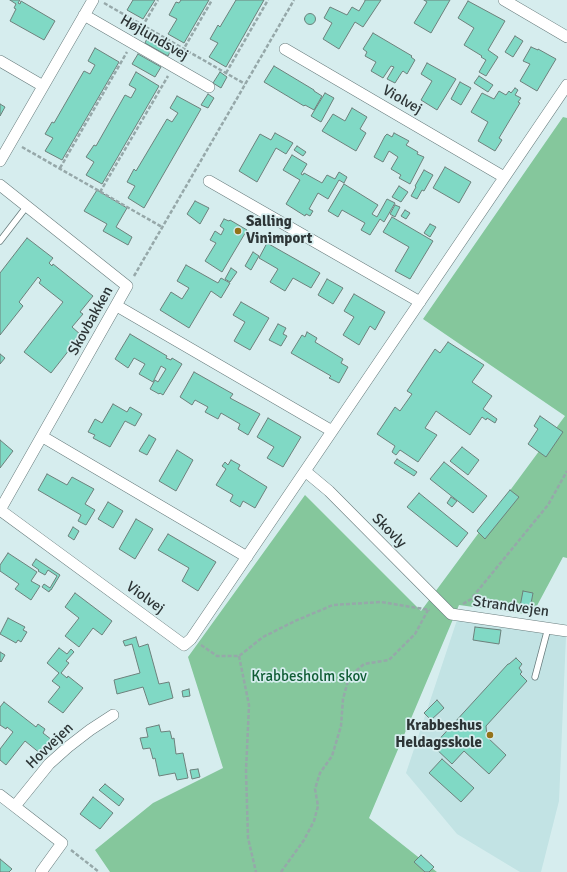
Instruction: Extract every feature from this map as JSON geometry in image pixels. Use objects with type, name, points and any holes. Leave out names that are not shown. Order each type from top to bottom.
[{"type":"street","points":[[0,161],[93,0]]},
{"type":"street","points":[[504,0],[567,37]]},
{"type":"street","name":"Højlundsvej","points":[[84,15],[209,87]]},
{"type":"street","name":"Violvej","points":[[285,49],[504,177]]},
{"type":"street","points":[[0,61],[43,86]]},
{"type":"street","points":[[191,639],[567,85]]},
{"type":"street","points":[[209,181],[420,302]]},
{"type":"street","name":"Skovbakken","points":[[0,185],[127,286],[43,437],[0,510]]},
{"type":"street","points":[[117,306],[332,431]]},
{"type":"street","points":[[43,437],[247,557]]},
{"type":"street","name":"Skovly","points":[[305,471],[329,491],[451,614]]},
{"type":"street","name":"Violvej","points":[[0,510],[184,645],[191,639]]},
{"type":"street","name":"Strandvejen","points":[[451,614],[567,631]]},
{"type":"street","name":"Hovvejen","points":[[15,806],[49,764],[90,730],[113,715]]},
{"type":"street","points":[[0,794],[62,843],[41,872]]},
{"type":"lane","points":[[0,241],[27,206]]},
{"type":"lane","points":[[535,677],[548,628]]},
{"type":"path","points":[[98,0],[245,84]]},
{"type":"path","points":[[60,168],[158,0]]},
{"type":"path","points":[[100,192],[212,0]]},
{"type":"path","points":[[226,73],[268,0]]},
{"type":"path","points":[[127,286],[294,0]]},
{"type":"path","points":[[12,140],[162,228]]},
{"type":"path","points":[[191,639],[216,656],[239,656],[263,636],[333,605],[382,602],[451,614],[471,598],[548,505],[567,471]]},
{"type":"path","points":[[561,481],[567,478]]},
{"type":"path","points":[[281,872],[304,840],[314,821],[318,806],[316,789],[320,773],[332,756],[341,726],[343,699],[349,677],[364,664],[389,660],[415,634],[428,610]]},
{"type":"path","points":[[239,656],[250,705],[246,771],[248,838],[256,872]]},
{"type":"path","points":[[62,843],[99,872]]},
{"type":"shaded area","name":"Krabbeshus Heldagsskole","points":[[457,620],[566,636],[559,801],[541,872],[520,872],[457,834],[406,773]]},
{"type":"green space","name":"Krabbesholm skov","points":[[563,117],[567,118],[567,558],[563,557],[532,615],[459,605],[369,818],[437,872],[110,872],[95,850],[153,803],[223,768],[188,657],[305,495],[421,611],[565,416],[423,319]]},
{"type":"building","points":[[10,0],[20,0],[18,3],[20,4],[21,1],[55,21],[44,40],[10,21],[16,9],[14,8],[16,4]]},
{"type":"building","points":[[133,0],[155,0],[143,19],[127,10]]},
{"type":"building","points":[[181,0],[209,0],[184,43],[168,34],[177,19],[169,15],[176,2],[179,3]]},
{"type":"building","points":[[236,0],[264,0],[226,67],[209,57],[218,43],[210,39],[218,25],[220,27]]},
{"type":"building","points":[[365,0],[381,0],[363,27],[355,22],[339,49],[323,39],[332,23],[324,18],[330,7],[347,15],[352,7],[359,11]]},
{"type":"building","points":[[424,0],[450,0],[431,33],[414,23],[427,2]]},
{"type":"building","points":[[468,1],[505,21],[488,50],[498,57],[486,76],[479,72],[486,60],[464,45],[474,28],[458,18]]},
{"type":"building","points":[[308,14],[312,14],[314,15],[314,23],[308,24],[305,21],[305,17]]},
{"type":"building","points":[[150,32],[173,46],[168,56],[145,43]]},
{"type":"building","points":[[373,33],[412,56],[411,57],[415,60],[407,74],[403,71],[395,83],[387,79],[394,67],[391,66],[383,78],[371,71],[376,62],[365,56],[367,52],[363,49]]},
{"type":"building","points":[[515,36],[523,41],[513,57],[505,52]]},
{"type":"building","points":[[531,47],[538,49],[556,59],[537,91],[520,81],[530,64],[523,61]]},
{"type":"building","points":[[95,48],[119,62],[62,160],[45,151],[53,138],[45,134],[52,122],[54,123],[84,71],[90,74],[95,65],[88,61]]},
{"type":"building","points":[[138,54],[161,67],[155,77],[132,64]]},
{"type":"building","points":[[427,63],[456,79],[437,110],[421,100],[432,81],[421,74]]},
{"type":"building","points":[[274,66],[322,96],[314,110],[305,105],[304,106],[264,82]]},
{"type":"building","points":[[136,72],[159,86],[102,184],[86,175],[94,162],[86,157],[94,145],[96,146],[125,95],[131,98],[136,89],[129,85]]},
{"type":"building","points":[[220,72],[227,77],[221,88],[213,83]]},
{"type":"building","points":[[479,76],[493,85],[488,92],[474,83]]},
{"type":"building","points":[[460,82],[471,88],[461,105],[451,99]]},
{"type":"building","points":[[515,88],[518,90],[515,95],[521,98],[518,102],[520,103],[499,138],[502,140],[495,151],[478,141],[488,122],[471,112],[482,93],[494,99],[499,91],[506,95],[509,91],[511,93]]},
{"type":"building","points":[[325,93],[334,98],[321,122],[311,116]]},
{"type":"building","points":[[208,94],[214,98],[208,108],[201,105]]},
{"type":"building","points":[[177,96],[201,109],[144,208],[128,198],[135,186],[127,182],[134,169],[136,171],[167,119],[172,122],[178,113],[170,108]]},
{"type":"building","points":[[0,104],[5,107],[0,116]]},
{"type":"building","points":[[352,108],[367,117],[360,129],[366,133],[356,151],[322,131],[333,114],[345,121]]},
{"type":"building","points":[[275,133],[293,143],[286,154],[276,148],[257,182],[239,171],[260,134],[271,140]]},
{"type":"building","points":[[394,133],[409,141],[406,145],[418,152],[417,154],[424,157],[410,184],[399,178],[401,175],[391,169],[398,157],[389,151],[383,162],[374,157],[385,136],[387,134],[392,137]]},
{"type":"building","points":[[297,146],[306,152],[303,156],[294,150]]},
{"type":"building","points":[[292,155],[307,164],[301,174],[303,175],[304,173],[322,183],[327,175],[335,179],[339,172],[347,177],[344,183],[339,180],[328,199],[318,193],[309,209],[313,211],[310,216],[306,214],[305,216],[286,204],[300,180],[283,170]]},
{"type":"building","points":[[445,167],[471,182],[459,203],[433,188]]},
{"type":"building","points":[[424,170],[433,175],[424,191],[422,190],[417,199],[411,196]]},
{"type":"building","points":[[344,184],[378,205],[372,214],[377,217],[387,199],[395,203],[384,222],[380,219],[370,235],[361,230],[365,223],[342,210],[338,217],[328,211]]},
{"type":"building","points":[[399,186],[408,192],[401,202],[392,197]]},
{"type":"building","points":[[97,190],[127,208],[116,227],[132,237],[128,245],[103,231],[107,224],[84,211]]},
{"type":"building","points":[[195,201],[209,208],[200,224],[187,214]]},
{"type":"building","points":[[395,205],[400,207],[395,217],[390,214]]},
{"type":"building","points":[[405,210],[410,213],[406,219],[401,216]]},
{"type":"building","points":[[392,217],[433,241],[410,279],[395,271],[409,247],[383,232]]},
{"type":"building","points":[[224,219],[230,220],[247,230],[222,272],[205,261],[216,243],[210,240],[215,231],[221,235],[224,229],[220,226]]},
{"type":"building","points":[[430,224],[436,227],[430,237],[424,233]]},
{"type":"building","points":[[27,238],[53,258],[49,263],[52,266],[53,264],[93,296],[80,312],[83,314],[72,327],[81,335],[51,373],[24,352],[63,302],[39,283],[41,280],[38,277],[19,302],[23,306],[0,335],[0,273]]},
{"type":"building","points":[[267,243],[320,273],[311,288],[293,278],[285,291],[270,282],[278,269],[259,258]]},
{"type":"building","points":[[253,252],[259,256],[251,270],[245,266]]},
{"type":"building","points":[[186,265],[218,283],[221,278],[230,283],[221,298],[211,291],[189,328],[160,310],[171,292],[182,299],[189,288],[177,281]]},
{"type":"building","points":[[231,268],[237,272],[230,282],[225,279]]},
{"type":"building","points":[[327,279],[343,288],[333,304],[318,295]]},
{"type":"building","points":[[354,294],[385,312],[375,330],[370,326],[359,345],[343,335],[354,317],[344,311]]},
{"type":"building","points":[[241,302],[269,318],[250,350],[234,341],[245,322],[233,315]]},
{"type":"building","points":[[278,324],[286,328],[283,334],[287,336],[281,346],[269,340]]},
{"type":"building","points":[[307,332],[317,338],[315,342],[343,359],[341,363],[348,367],[339,383],[329,378],[331,376],[291,353],[302,335],[305,337]]},
{"type":"building","points":[[130,334],[167,356],[166,358],[171,360],[172,358],[182,364],[163,395],[150,389],[155,380],[158,382],[166,369],[161,366],[153,382],[139,374],[145,364],[134,358],[128,368],[115,359]]},
{"type":"building","points":[[448,342],[484,365],[472,382],[492,396],[483,409],[497,419],[495,423],[482,417],[470,435],[436,411],[425,428],[437,435],[418,462],[400,450],[396,455],[392,452],[395,446],[377,434],[395,407],[400,411],[412,394],[407,391],[435,349],[440,353]]},
{"type":"building","points":[[0,354],[5,358],[0,364]]},
{"type":"building","points":[[194,372],[233,394],[230,398],[260,414],[248,435],[238,429],[240,424],[221,413],[218,419],[205,412],[208,407],[195,400],[192,405],[180,397]]},
{"type":"building","points":[[113,404],[127,412],[130,407],[142,414],[135,426],[125,421],[110,447],[93,438],[95,435],[88,432],[95,419],[102,423]]},
{"type":"building","points":[[540,416],[563,432],[546,457],[528,444],[538,429],[534,426]]},
{"type":"building","points":[[268,418],[301,437],[283,467],[267,458],[274,447],[257,437]]},
{"type":"building","points":[[149,435],[156,439],[147,455],[139,451]]},
{"type":"building","points":[[0,440],[13,451],[0,468]]},
{"type":"building","points":[[462,447],[479,460],[468,475],[450,461]]},
{"type":"building","points":[[177,450],[193,460],[176,491],[159,481]]},
{"type":"building","points":[[397,459],[417,472],[414,476],[394,463]]},
{"type":"building","points":[[231,460],[240,465],[238,469],[267,487],[255,508],[243,501],[240,507],[230,501],[233,495],[216,485],[226,469],[222,466],[225,462],[228,465]]},
{"type":"building","points":[[444,462],[487,496],[473,513],[430,479]]},
{"type":"building","points":[[47,474],[67,485],[72,477],[94,489],[85,504],[95,510],[86,525],[78,521],[81,515],[38,490]]},
{"type":"building","points":[[510,490],[519,497],[485,539],[477,531]]},
{"type":"building","points":[[419,493],[468,533],[457,547],[407,507]]},
{"type":"building","points":[[451,497],[457,501],[452,507],[447,503]]},
{"type":"building","points":[[108,502],[123,511],[113,528],[98,519]]},
{"type":"building","points":[[136,519],[153,529],[135,559],[119,549]]},
{"type":"building","points":[[73,527],[79,531],[74,540],[68,536]]},
{"type":"building","points":[[168,534],[216,562],[198,591],[182,581],[189,568],[158,550]]},
{"type":"building","points":[[8,553],[37,572],[31,581],[40,586],[31,600],[15,589],[19,584],[0,571],[0,565]]},
{"type":"building","points":[[36,559],[60,575],[49,592],[42,587],[44,584],[50,588],[57,576],[48,570],[45,575],[38,571],[39,570],[32,565]]},
{"type":"building","points":[[523,591],[533,593],[529,614],[519,612]]},
{"type":"building","points":[[75,593],[112,621],[102,635],[93,628],[79,647],[65,636],[79,618],[65,607]]},
{"type":"building","points":[[8,618],[25,627],[23,630],[27,632],[21,642],[18,640],[16,643],[0,634]]},
{"type":"building","points":[[475,627],[501,630],[499,644],[473,640]]},
{"type":"building","points":[[136,637],[139,647],[148,644],[159,684],[169,682],[173,698],[149,705],[143,687],[117,694],[114,680],[140,673],[132,644],[125,646],[123,641]]},
{"type":"building","points":[[59,648],[67,654],[71,649],[74,652],[66,661],[69,663],[61,673],[67,678],[68,676],[83,688],[63,713],[48,702],[60,687],[52,681],[59,673],[47,663]]},
{"type":"building","points":[[0,652],[5,655],[1,662],[0,661]]},
{"type":"building","points":[[516,658],[522,664],[519,668],[522,672],[520,674],[527,681],[486,726],[487,737],[506,755],[489,774],[464,751],[452,764],[433,746],[508,664]]},
{"type":"building","points":[[189,689],[190,696],[183,697],[182,691]]},
{"type":"building","points":[[437,700],[444,708],[431,720],[424,713]]},
{"type":"building","points":[[4,702],[36,727],[38,724],[45,729],[43,733],[52,740],[41,754],[25,741],[6,765],[0,760],[0,749],[13,732],[7,727],[6,729],[0,725],[0,707]]},
{"type":"building","points":[[159,725],[161,732],[170,731],[172,739],[174,738],[176,754],[183,753],[188,778],[177,780],[175,773],[159,776],[155,758],[153,759],[150,748],[143,749],[140,738],[148,737],[146,728]]},
{"type":"building","points":[[442,759],[474,788],[461,802],[429,773]]},
{"type":"building","points":[[198,769],[200,777],[192,779],[190,770]]},
{"type":"building","points":[[105,784],[124,799],[119,806],[99,790]]},
{"type":"building","points":[[93,797],[113,813],[100,829],[80,814]]},
{"type":"building","points":[[421,855],[434,867],[429,872],[425,872],[414,862]]},
{"type":"building","points":[[0,859],[12,869],[9,872],[0,872]]},
{"type":"place","name":"Salling Vinimport","points":[[238,231]]},
{"type":"place","name":"Krabbeshus Heldagsskole","points":[[490,735]]}]
